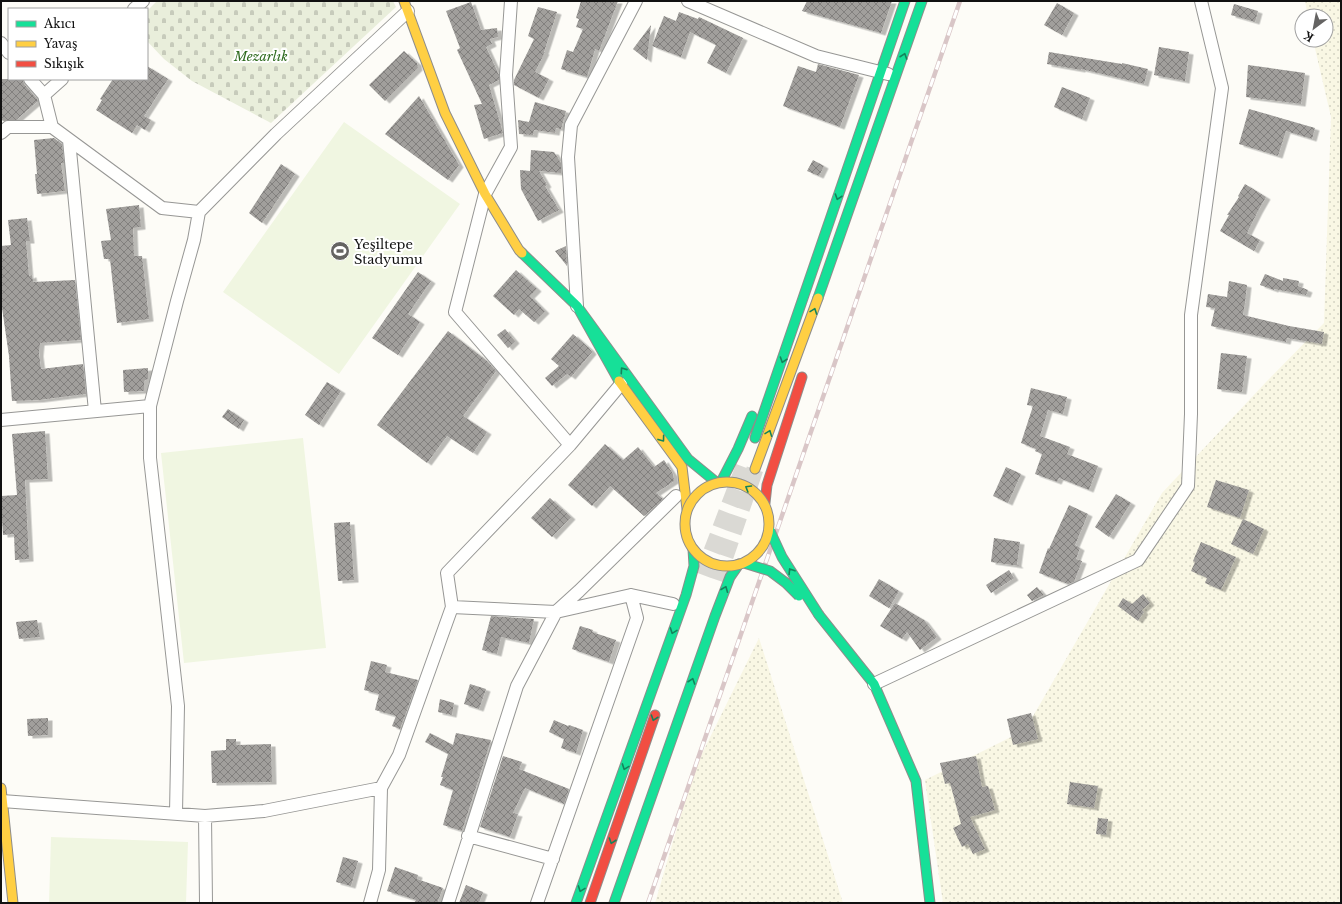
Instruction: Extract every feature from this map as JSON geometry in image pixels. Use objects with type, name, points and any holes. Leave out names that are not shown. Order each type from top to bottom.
[{"type":"main road","points":[[752,444],[774,385],[905,1]]},
{"type":"main road","points":[[755,469],[795,365],[922,1]]},
{"type":"main road","points":[[406,6],[445,113],[485,194],[519,250],[577,306],[642,404],[682,467],[686,486],[687,509]]},
{"type":"main road","points":[[762,390],[810,250],[858,123],[881,71]]},
{"type":"main road","points":[[864,195],[897,76]]},
{"type":"main road","points":[[577,306],[620,384],[642,404],[688,459],[719,482]]},
{"type":"main road","points":[[765,503],[766,485],[804,371]]},
{"type":"main road","points":[[719,482],[738,449],[755,407]]},
{"type":"main road","points":[[614,903],[730,577],[742,564],[756,556],[765,544],[770,531],[770,517],[765,503],[756,492],[744,484],[730,481],[719,482],[704,488],[693,497],[687,509],[684,523],[686,537],[693,549],[703,559],[716,565],[730,566],[742,564],[770,571],[786,583],[819,616],[874,684],[916,781],[930,903]]},
{"type":"main road","points":[[770,531],[782,557],[819,616]]},
{"type":"main road","points":[[576,903],[686,595],[694,566],[693,549]]},
{"type":"main road","points":[[590,903],[658,708]]},
{"type":"main road","points":[[2,794],[13,903]]},
{"type":"street","points":[[511,1],[506,75],[511,147],[485,194],[455,312],[570,445]]},
{"type":"street","points":[[577,306],[568,157],[571,125],[636,1]]},
{"type":"street","points":[[688,1],[816,56],[897,76]]},
{"type":"street","points":[[874,684],[1138,560],[1188,486],[1191,414],[1191,316],[1222,88],[1201,1]]},
{"type":"street","points":[[176,813],[178,706],[150,458],[150,406],[176,301],[194,240],[199,212],[406,6]]},
{"type":"street","points":[[1,43],[8,51]]},
{"type":"street","points":[[31,80],[44,95],[52,127]]},
{"type":"street","points":[[44,95],[61,80]]},
{"type":"street","points":[[1,132],[8,127],[52,127],[162,208],[199,212]]},
{"type":"street","points":[[69,140],[95,411]]},
{"type":"street","points":[[370,903],[379,870],[381,788],[399,755],[452,607],[447,573],[570,445],[620,384]]},
{"type":"street","points":[[1,420],[150,406]]},
{"type":"street","points":[[448,903],[468,836],[517,686],[556,612],[676,496]]},
{"type":"street","points":[[452,607],[556,612],[632,595],[672,604]]},
{"type":"street","points":[[537,903],[637,618],[632,595]]},
{"type":"street","points":[[2,794],[205,816],[264,811],[381,788]]},
{"type":"street","points":[[205,816],[206,903]]},
{"type":"street","points":[[468,836],[553,859]]},
{"type":"shaded area","points":[[1305,1],[1341,1],[1341,903],[943,903],[925,780],[1025,730],[1162,493],[1267,381],[1324,323],[1331,117],[1315,48],[1334,48],[1334,8],[1306,8]]},
{"type":"shaded area","points":[[759,638],[843,903],[655,903],[694,770]]},
{"type":"green space","name":"Mezarlık","points":[[157,1],[393,1],[396,7],[271,123],[192,81],[164,59],[148,42],[148,10]]},
{"type":"green space","points":[[344,122],[460,204],[339,374],[223,292]]},
{"type":"green space","points":[[303,438],[326,648],[184,663],[161,453]]},
{"type":"green space","points":[[51,837],[188,842],[186,903],[49,903]]},
{"type":"building","points":[[581,1],[618,1],[599,51],[595,49],[587,77],[561,69],[567,50],[573,52],[583,29],[576,27],[579,19],[576,18]]},
{"type":"building","points":[[807,1],[892,1],[881,33],[802,11]]},
{"type":"building","points":[[471,2],[481,30],[497,28],[498,37],[490,39],[492,44],[486,47],[499,75],[499,80],[489,85],[503,133],[484,139],[474,105],[482,104],[457,50],[460,48],[446,11]]},
{"type":"building","points":[[1057,3],[1074,13],[1062,35],[1044,25]]},
{"type":"building","points":[[1234,4],[1258,11],[1255,22],[1231,15]]},
{"type":"building","points":[[538,7],[557,12],[545,52],[535,72],[549,79],[539,98],[514,85],[514,80],[534,39],[528,36]]},
{"type":"building","points":[[679,12],[698,19],[699,17],[743,38],[726,73],[707,63],[716,45],[690,32],[681,57],[652,46],[664,16],[676,21]]},
{"type":"building","points":[[651,25],[647,60],[633,49]]},
{"type":"building","points":[[1159,47],[1189,52],[1185,81],[1154,75]]},
{"type":"building","points":[[404,51],[417,63],[418,68],[385,101],[369,85]]},
{"type":"building","points":[[1049,52],[1122,63],[1148,69],[1144,84],[1081,69],[1047,64]]},
{"type":"building","points":[[818,64],[859,75],[840,127],[783,106],[798,66],[816,72]]},
{"type":"building","points":[[1248,65],[1305,73],[1301,104],[1246,97]]},
{"type":"building","points":[[148,67],[168,79],[144,116],[151,120],[145,130],[137,125],[132,133],[96,110],[102,100],[100,99],[112,80],[148,80]]},
{"type":"building","points":[[1,79],[23,80],[24,84],[38,101],[16,120],[1,120]]},
{"type":"building","points":[[1062,87],[1090,98],[1082,119],[1054,107]]},
{"type":"building","points":[[419,96],[459,165],[448,180],[385,134]]},
{"type":"building","points":[[535,102],[566,111],[561,129],[556,128],[555,133],[534,130],[533,135],[519,134],[518,120],[529,122]]},
{"type":"building","points":[[1249,109],[1315,128],[1312,139],[1286,131],[1278,156],[1239,144]]},
{"type":"building","points":[[54,138],[62,144],[64,163],[61,163],[65,191],[37,194],[34,140]]},
{"type":"building","points":[[531,150],[554,152],[561,163],[561,173],[539,171],[547,185],[545,186],[559,210],[538,221],[521,189],[520,170],[530,171]]},
{"type":"building","points":[[813,160],[824,166],[819,176],[807,171]]},
{"type":"building","points":[[281,164],[295,174],[262,223],[249,213]]},
{"type":"building","points":[[1245,184],[1266,197],[1247,233],[1260,240],[1254,251],[1220,231],[1229,215],[1227,215],[1239,197],[1238,196]]},
{"type":"building","points":[[139,205],[141,227],[133,228],[134,256],[142,256],[149,319],[117,323],[110,259],[104,259],[101,241],[111,240],[106,209]]},
{"type":"building","points":[[27,218],[30,241],[26,241],[29,276],[32,275],[33,282],[75,280],[81,340],[40,343],[39,354],[41,369],[83,364],[86,394],[39,400],[12,401],[9,356],[1,301],[1,246],[11,245],[8,220]]},
{"type":"building","points":[[566,246],[567,266],[555,251]]},
{"type":"building","points":[[516,270],[537,289],[530,296],[545,311],[534,322],[519,309],[514,315],[493,296]]},
{"type":"building","points":[[418,272],[431,281],[408,314],[420,322],[398,355],[372,338]]},
{"type":"building","points":[[1265,274],[1283,281],[1283,278],[1299,281],[1298,286],[1308,290],[1306,295],[1274,290],[1260,285]]},
{"type":"building","points":[[1229,281],[1247,285],[1243,315],[1289,326],[1324,332],[1322,344],[1287,338],[1286,342],[1211,326],[1215,308],[1206,307],[1208,294],[1227,297]]},
{"type":"building","points":[[505,329],[515,341],[508,348],[497,335]]},
{"type":"building","points":[[448,331],[487,361],[496,371],[463,416],[487,432],[473,453],[447,436],[427,463],[377,425]]},
{"type":"building","points":[[573,334],[592,352],[571,377],[567,374],[552,386],[545,378],[559,366],[551,359]]},
{"type":"building","points":[[1221,353],[1247,356],[1242,392],[1217,389]]},
{"type":"building","points":[[148,368],[148,379],[144,381],[144,391],[124,392],[123,370]]},
{"type":"building","points":[[327,382],[341,391],[319,425],[305,415]]},
{"type":"building","points":[[1031,388],[1067,397],[1063,414],[1048,410],[1040,436],[1070,447],[1067,454],[1098,466],[1089,490],[1059,478],[1057,482],[1035,474],[1042,454],[1035,451],[1036,449],[1021,443],[1033,406],[1027,405]]},
{"type":"building","points":[[228,409],[244,420],[239,429],[222,417]]},
{"type":"building","points":[[45,431],[48,479],[25,480],[29,559],[15,560],[14,534],[3,535],[1,505],[1,496],[17,495],[12,434]]},
{"type":"building","points":[[605,444],[623,460],[638,447],[654,467],[664,460],[673,474],[674,481],[656,493],[663,499],[644,516],[610,486],[592,506],[568,485]]},
{"type":"building","points":[[1006,467],[1021,474],[1008,503],[993,496]]},
{"type":"building","points":[[1216,480],[1249,490],[1240,518],[1207,507]]},
{"type":"building","points":[[1116,494],[1131,503],[1109,537],[1095,527]]},
{"type":"building","points":[[550,498],[571,517],[552,537],[531,518]]},
{"type":"building","points":[[1069,505],[1088,514],[1075,545],[1080,548],[1076,559],[1082,561],[1074,582],[1068,584],[1039,573],[1048,548],[1049,549]]},
{"type":"building","points":[[1243,519],[1264,529],[1253,554],[1231,544]]},
{"type":"building","points":[[350,522],[354,580],[338,581],[334,523]]},
{"type":"building","points":[[994,538],[1020,542],[1017,564],[1019,566],[991,562]]},
{"type":"building","points":[[1201,542],[1236,557],[1221,590],[1205,583],[1207,578],[1191,571],[1195,562],[1193,561]]},
{"type":"building","points":[[1009,570],[1014,578],[991,593],[986,585]]},
{"type":"building","points":[[879,579],[899,591],[889,608],[869,596]]},
{"type":"building","points":[[1037,587],[1044,595],[1032,601],[1027,595]]},
{"type":"building","points":[[1143,594],[1150,603],[1142,610],[1144,612],[1138,621],[1118,606],[1123,598],[1132,604]]},
{"type":"building","points":[[895,603],[924,620],[937,637],[920,650],[907,632],[902,639],[880,626]]},
{"type":"building","points":[[491,616],[534,619],[529,643],[501,637],[497,654],[482,650]]},
{"type":"building","points":[[37,620],[40,637],[19,639],[16,622]]},
{"type":"building","points":[[580,626],[593,630],[592,632],[616,640],[609,662],[572,649]]},
{"type":"building","points":[[371,661],[387,665],[385,672],[418,680],[400,729],[392,726],[396,716],[375,710],[379,694],[364,690]]},
{"type":"building","points":[[470,684],[486,689],[479,709],[464,704]]},
{"type":"building","points":[[440,699],[454,703],[452,715],[438,712]]},
{"type":"building","points":[[1031,713],[1038,739],[1013,745],[1007,719]]},
{"type":"building","points":[[48,718],[48,735],[28,736],[27,719]]},
{"type":"building","points":[[554,720],[583,730],[576,753],[561,748],[564,739],[549,732]]},
{"type":"building","points":[[430,733],[453,745],[456,733],[491,740],[462,831],[443,825],[453,790],[440,785],[448,754],[425,742]]},
{"type":"building","points":[[226,739],[236,739],[236,745],[271,744],[272,782],[212,783],[211,751],[226,750]]},
{"type":"building","points":[[503,756],[522,762],[519,769],[569,789],[564,804],[525,788],[513,813],[518,814],[510,837],[480,827]]},
{"type":"building","points":[[976,756],[982,787],[988,786],[995,810],[970,817],[985,849],[973,854],[968,844],[962,847],[953,828],[961,824],[950,783],[945,784],[940,763]]},
{"type":"building","points":[[1070,782],[1098,786],[1094,808],[1067,804]]},
{"type":"building","points":[[1098,818],[1108,819],[1106,835],[1096,834]]},
{"type":"building","points":[[343,857],[358,861],[351,886],[336,882]]},
{"type":"building","points":[[395,867],[418,875],[417,879],[443,888],[437,903],[414,903],[416,900],[387,891]]},
{"type":"building","points":[[466,885],[483,892],[479,903],[459,903]]},
{"type":"tunnel","points":[[703,575],[744,467]]},
{"type":"tunnel","points":[[717,580],[755,469]]},
{"type":"railway","points":[[648,903],[960,1]]},
{"type":"traffic: fast","points":[[755,438],[905,1]]},
{"type":"traffic: fast","points":[[818,298],[922,1]]},
{"type":"traffic: fast","points":[[522,253],[577,306]]},
{"type":"traffic: fast","points":[[619,381],[577,306],[688,459],[716,482]]},
{"type":"traffic: fast","points":[[721,482],[738,449],[752,416]]},
{"type":"traffic: fast","points":[[770,531],[782,557],[819,615]]},
{"type":"traffic: fast","points":[[576,903],[686,595],[694,566],[693,549]]},
{"type":"traffic: fast","points":[[744,563],[770,571],[786,583],[799,596]]},
{"type":"traffic: fast","points":[[614,903],[715,616],[730,577],[739,564]]},
{"type":"traffic: fast","points":[[819,615],[874,684],[916,781],[930,903]]},
{"type":"traffic: slow","points":[[404,1],[445,113],[485,194],[522,253]]},
{"type":"traffic: slow","points":[[755,469],[818,298]]},
{"type":"traffic: slow","points":[[619,381],[682,467],[687,509]]},
{"type":"traffic: slow","points":[[719,482],[735,482],[751,489],[762,500],[769,516],[769,524],[769,532],[766,540],[757,554],[751,559],[735,566],[719,566],[703,559],[692,548],[685,532],[685,516],[692,500],[703,489],[719,482]]},
{"type":"traffic: slow","points":[[1,788],[13,903]]},
{"type":"traffic: jam","points":[[765,503],[767,485],[802,377]]},
{"type":"traffic: jam","points":[[590,903],[655,715]]},
{"type":"place","name":"Yeşiltepe Stadyumu","points":[[340,251]]}]
